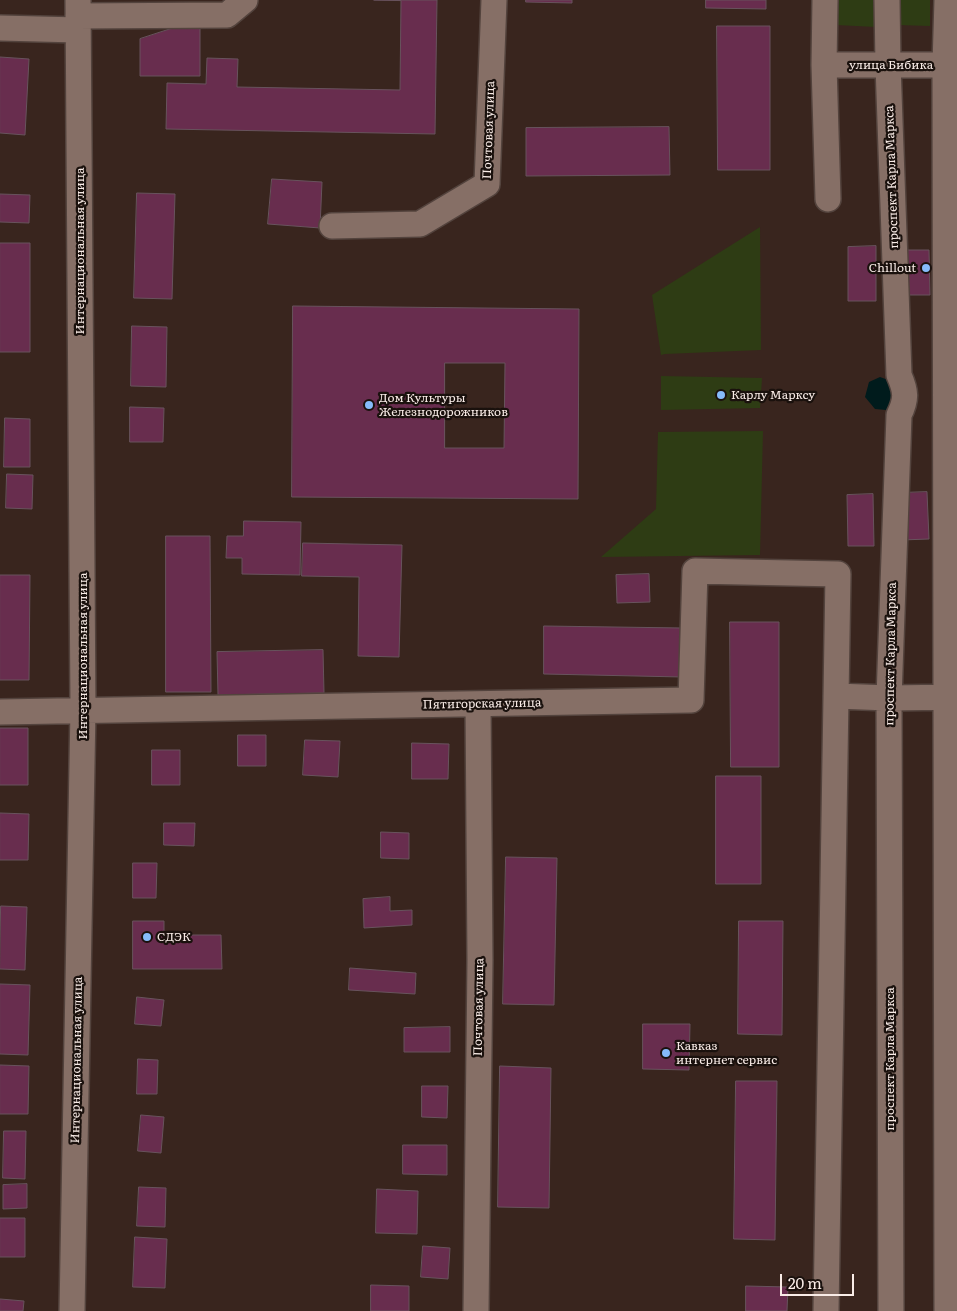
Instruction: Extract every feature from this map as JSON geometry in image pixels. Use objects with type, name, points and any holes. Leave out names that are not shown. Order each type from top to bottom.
[{"type":"street","points":[[0,28],[78,15],[227,15],[245,0]]},
{"type":"street","name":"Почтовая улица","points":[[332,226],[420,224],[487,184],[494,0]]},
{"type":"street","points":[[825,0],[824,65],[828,199]]},
{"type":"street","name":"проспект Карла Маркса","points":[[887,0],[899,375],[905,388],[904,404],[899,415],[889,698],[891,1311]]},
{"type":"street","points":[[947,0],[951,65],[952,697],[952,1052],[948,1311]]},
{"type":"street","name":"Интернациональная улица","points":[[72,1311],[83,710],[78,15]]},
{"type":"street","name":"улица Бибика","points":[[824,65],[951,65]]},
{"type":"street","name":"Пятигорская улица","points":[[0,712],[691,700],[695,571],[838,574],[836,696]]},
{"type":"street","points":[[826,1311],[836,696],[889,698],[952,697]]},
{"type":"street","name":"Почтовая улица","points":[[476,1311],[480,960],[478,704]]},
{"type":"green space","points":[[836,0],[876,0],[876,27],[836,25]]},
{"type":"green space","points":[[896,0],[930,0],[930,26],[897,25]]},
{"type":"green space","points":[[760,227],[761,350],[661,355],[652,295]]},
{"type":"green space","points":[[661,376],[762,378],[760,408],[661,410]]},
{"type":"green space","points":[[763,431],[760,555],[601,557],[656,509],[658,432]]},
{"type":"water","points":[[880,377],[891,381],[895,403],[886,410],[875,409],[865,397],[869,382]]},
{"type":"building","points":[[374,0],[437,0],[435,134],[166,129],[167,83],[206,84],[207,58],[238,59],[237,87],[400,90],[401,1]]},
{"type":"building","points":[[526,0],[572,0],[572,3],[526,2]]},
{"type":"building","points":[[706,0],[766,0],[766,9],[706,8]]},
{"type":"building","points":[[717,26],[770,26],[770,170],[718,170]]},
{"type":"building","points":[[173,28],[200,28],[200,76],[140,76],[140,39]]},
{"type":"building","points":[[0,57],[29,59],[25,135],[0,133]]},
{"type":"building","points":[[669,127],[670,175],[526,176],[526,128]]},
{"type":"building","points":[[272,179],[322,182],[320,228],[268,224]]},
{"type":"building","points":[[137,193],[175,194],[172,299],[134,298]]},
{"type":"building","points":[[0,194],[30,195],[29,223],[0,222]]},
{"type":"building","points":[[0,243],[30,243],[30,352],[0,352]]},
{"type":"building","points":[[876,246],[876,301],[848,301],[848,247]]},
{"type":"building","points":[[903,250],[929,250],[930,295],[903,295]]},
{"type":"building","name":"Дом Культуры Железнодорожников","points":[[293,306],[579,309],[578,499],[292,497]],"holes":[[[445,363],[505,363],[504,448],[445,448]]]},
{"type":"building","points":[[132,326],[167,327],[166,387],[131,386]]},
{"type":"building","points":[[130,407],[164,408],[163,442],[130,442]]},
{"type":"building","points":[[5,418],[30,419],[30,467],[4,467]]},
{"type":"building","points":[[7,474],[33,475],[32,509],[6,508]]},
{"type":"building","points":[[927,492],[929,539],[901,540],[900,493]]},
{"type":"building","points":[[873,494],[874,546],[848,546],[847,495]]},
{"type":"building","points":[[244,521],[301,522],[300,575],[242,574],[242,558],[226,558],[227,536],[243,536]]},
{"type":"building","points":[[166,536],[210,536],[211,692],[166,692]]},
{"type":"building","points":[[303,543],[402,545],[399,657],[358,656],[359,577],[302,576]]},
{"type":"building","points":[[649,574],[650,602],[617,603],[616,575]]},
{"type":"building","points":[[0,575],[30,575],[29,680],[0,680]]},
{"type":"building","points":[[730,622],[779,622],[779,767],[731,767]]},
{"type":"building","points":[[544,626],[683,628],[682,677],[544,674]]},
{"type":"building","points":[[323,650],[324,693],[218,695],[217,652]]},
{"type":"building","points":[[0,728],[28,728],[28,785],[0,785]]},
{"type":"building","points":[[238,735],[266,735],[266,766],[238,766]]},
{"type":"building","points":[[305,740],[340,741],[338,777],[303,775]]},
{"type":"building","points":[[412,743],[449,744],[448,779],[412,779]]},
{"type":"building","points":[[152,750],[180,750],[180,785],[152,785]]},
{"type":"building","points":[[716,776],[761,776],[761,884],[716,884]]},
{"type":"building","points":[[0,813],[29,814],[28,860],[0,860]]},
{"type":"building","points":[[164,823],[195,823],[194,846],[164,845]]},
{"type":"building","points":[[381,832],[409,833],[409,859],[381,858]]},
{"type":"building","points":[[506,857],[557,858],[554,1005],[503,1004]]},
{"type":"building","points":[[133,863],[157,863],[156,898],[133,898]]},
{"type":"building","points":[[390,897],[390,911],[412,910],[412,925],[364,928],[363,899]]},
{"type":"building","points":[[1,906],[27,907],[25,970],[0,969]]},
{"type":"building","points":[[133,921],[164,921],[164,935],[221,935],[222,969],[133,969]]},
{"type":"building","points":[[739,921],[783,921],[782,1035],[738,1034]]},
{"type":"building","points":[[350,968],[416,973],[415,994],[349,990]]},
{"type":"building","points":[[0,984],[30,985],[28,1055],[0,1054]]},
{"type":"building","points":[[137,997],[164,1000],[161,1026],[135,1024]]},
{"type":"building","points":[[643,1024],[690,1024],[689,1070],[643,1069]]},
{"type":"building","points":[[450,1027],[450,1052],[404,1052],[404,1028]]},
{"type":"building","points":[[138,1059],[158,1060],[157,1094],[137,1094]]},
{"type":"building","points":[[0,1065],[29,1066],[28,1114],[0,1114]]},
{"type":"building","points":[[500,1066],[551,1068],[549,1208],[498,1207]]},
{"type":"building","points":[[736,1081],[777,1081],[775,1240],[734,1239]]},
{"type":"building","points":[[422,1086],[448,1086],[447,1118],[422,1117]]},
{"type":"building","points":[[141,1115],[164,1117],[161,1153],[138,1151]]},
{"type":"building","points":[[4,1131],[26,1131],[25,1179],[3,1178]]},
{"type":"building","points":[[403,1145],[447,1145],[447,1175],[403,1174]]},
{"type":"building","points":[[27,1184],[27,1208],[3,1209],[3,1185]]},
{"type":"building","points":[[139,1187],[166,1188],[165,1227],[137,1226]]},
{"type":"building","points":[[377,1189],[418,1191],[417,1234],[376,1233]]},
{"type":"building","points":[[0,1218],[25,1218],[25,1257],[0,1257]]},
{"type":"building","points":[[135,1237],[167,1239],[165,1288],[133,1287]]},
{"type":"building","points":[[423,1246],[450,1248],[448,1279],[421,1277]]},
{"type":"building","points":[[371,1285],[409,1286],[409,1311],[371,1311]]},
{"type":"building","points":[[746,1286],[788,1287],[787,1311],[746,1311]]},
{"type":"building","points":[[0,1299],[24,1301],[23,1311],[0,1311]]},
{"type":"place","name":"Chillout","points":[[926,268]]},
{"type":"place","name":"Карлу Марксу","points":[[721,395]]},
{"type":"place","name":"Дом Культуры Железнодорожников","points":[[369,405]]},
{"type":"place","name":"СДЭК","points":[[147,937]]},
{"type":"place","name":"Кавказ интернет сервис","points":[[666,1053]]}]
